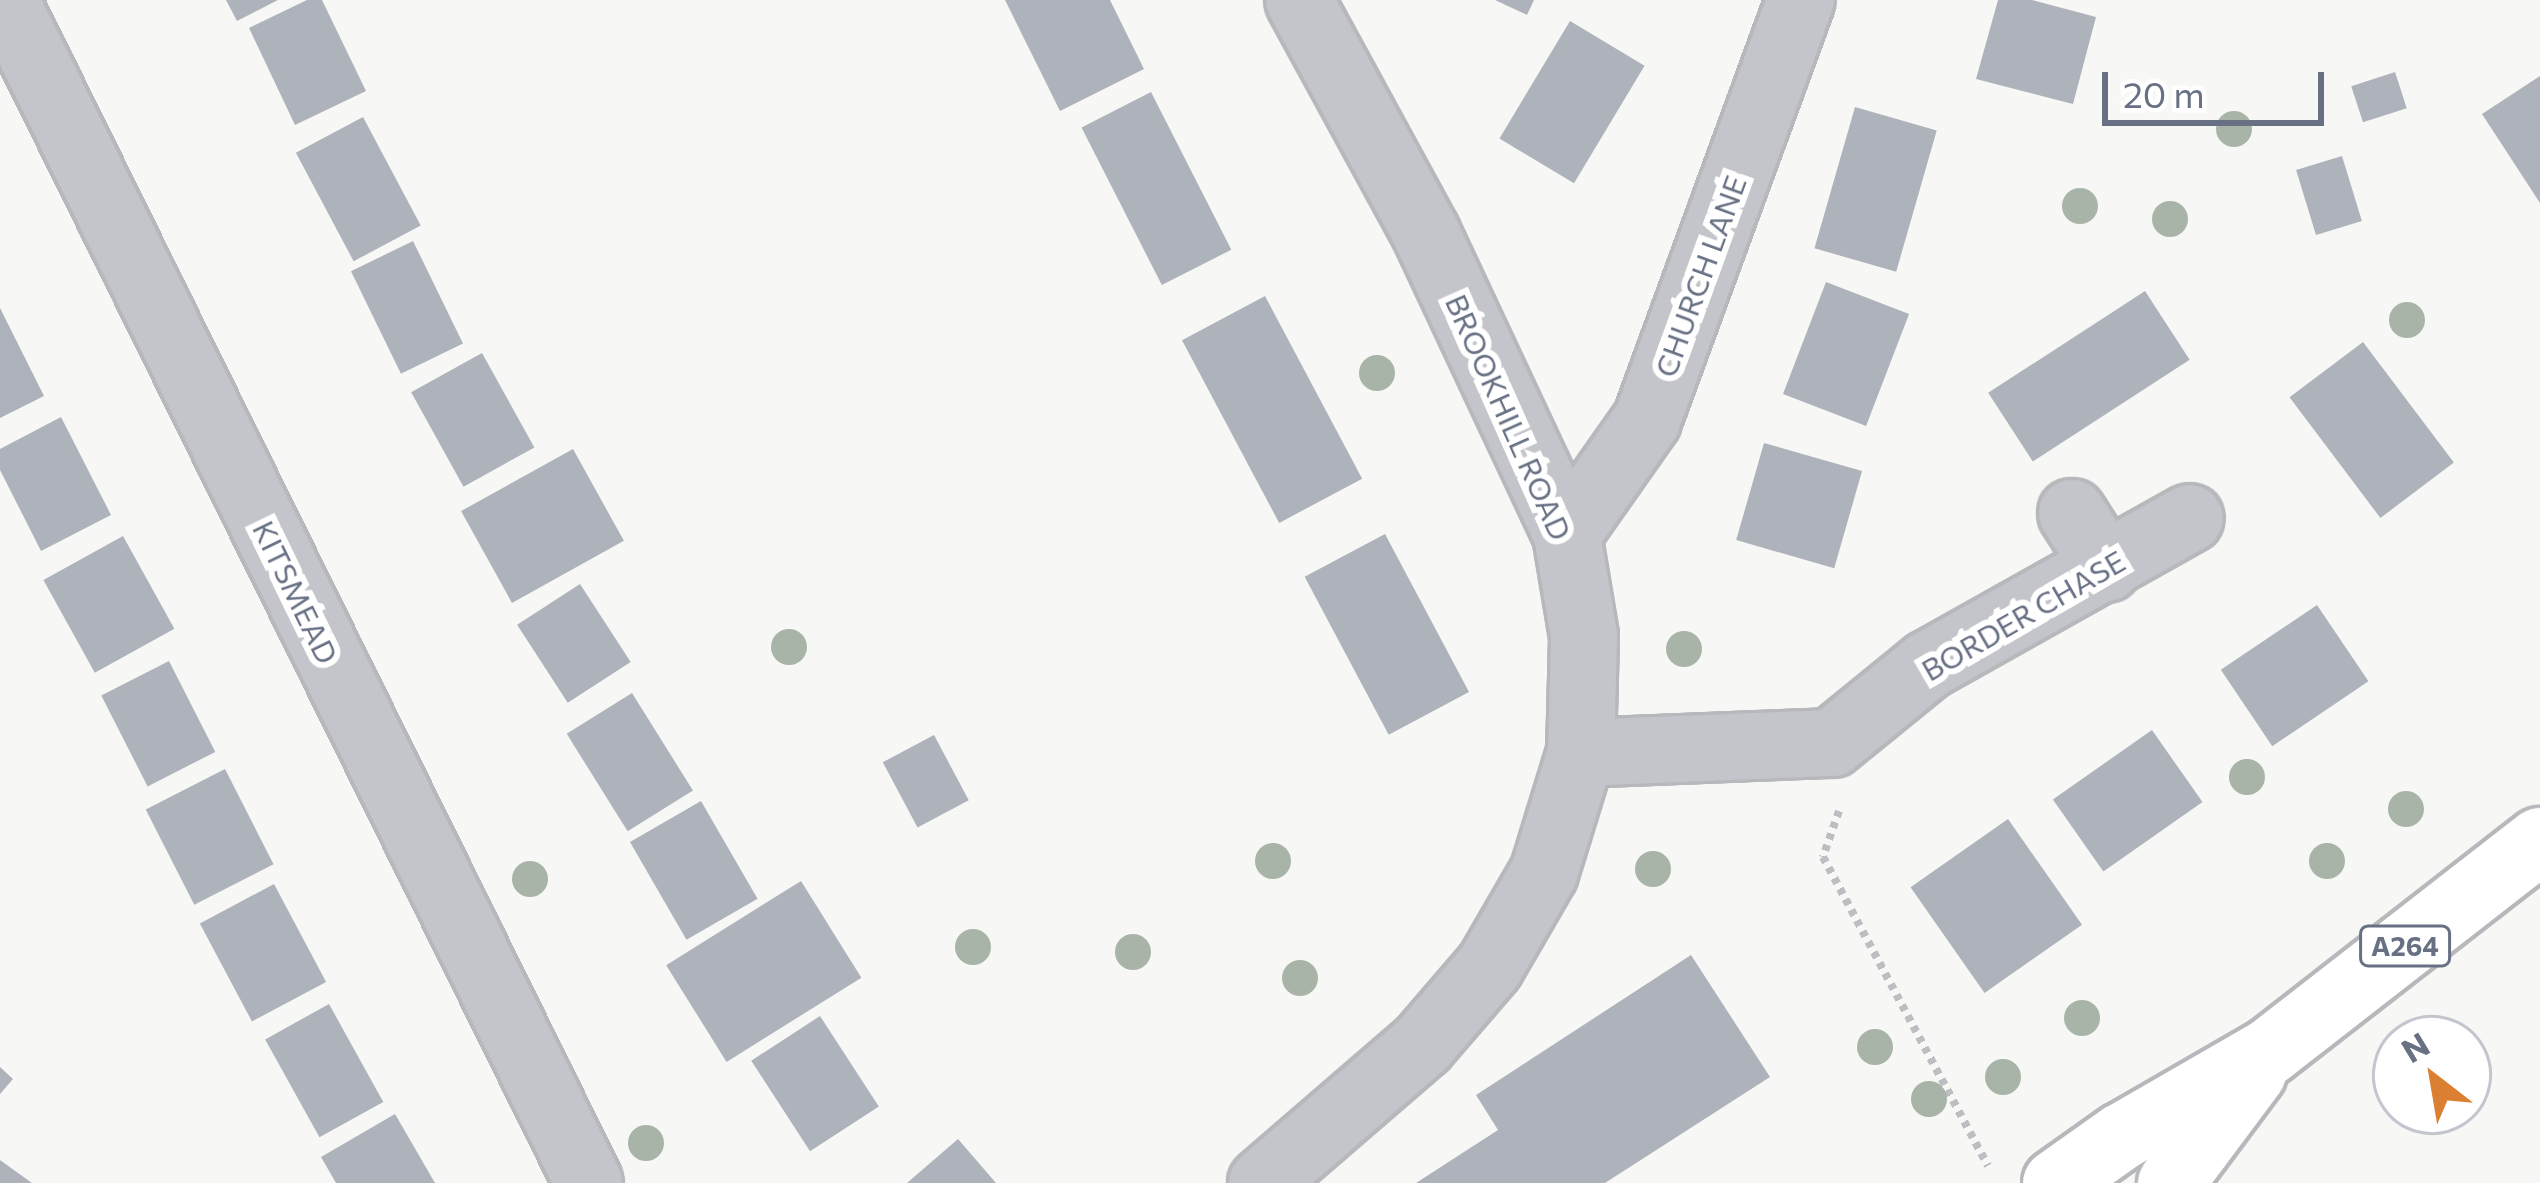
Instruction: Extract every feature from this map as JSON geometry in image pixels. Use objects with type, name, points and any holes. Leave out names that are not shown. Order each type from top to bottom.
[{"type":"highway","name":"A264","points":[[2056,1183],[2121,1136],[2270,1052],[2540,841]]},
{"type":"highway","name":"A264","points":[[2171,1183],[2270,1052]]},
{"type":"street","name":"KITSMEAD","points":[[5,0],[589,1183]]},
{"type":"street","name":"BROOKHILL ROAD","points":[[1262,1183],[1422,1045],[1490,965],[1544,873],[1581,754],[1584,636],[1567,534],[1426,233],[1299,0]]},
{"type":"street","name":"CHURCH LANE","points":[[1567,534],[1647,420],[1801,0]]},
{"type":"street","points":[[2072,512],[2107,568]]},
{"type":"street","name":"BORDER CHASE","points":[[1832,743],[1928,665],[2190,518]]},
{"type":"street","points":[[1581,754],[1832,743]]},
{"type":"path","points":[[1832,743],[1849,780],[1823,857],[1997,1183]]},
{"type":"building","points":[[226,0],[278,0],[237,21]]},
{"type":"building","points":[[307,0],[322,0],[366,91],[295,125],[249,28]]},
{"type":"building","points":[[1005,0],[1110,0],[1144,69],[1060,111]]},
{"type":"building","points":[[1495,0],[1534,0],[1527,15]]},
{"type":"building","points":[[1998,0],[2032,0],[2096,17],[2073,104],[1976,79]]},
{"type":"building","points":[[1570,21],[1645,66],[1574,183],[1499,138]]},
{"type":"building","points":[[2395,72],[2407,108],[2363,122],[2351,86]]},
{"type":"building","points":[[2540,76],[2540,203],[2482,114]]},
{"type":"building","points":[[1151,92],[1231,250],[1162,285],[1082,127]]},
{"type":"building","points":[[1855,107],[1937,130],[1896,272],[1814,248]]},
{"type":"building","points":[[363,117],[421,226],[354,261],[296,153]]},
{"type":"building","points":[[2342,156],[2362,221],[2316,235],[2296,170]]},
{"type":"building","points":[[413,241],[463,343],[401,374],[351,271]]},
{"type":"building","points":[[1826,282],[1909,314],[1866,426],[1783,394]]},
{"type":"building","points":[[2145,291],[2190,360],[2033,462],[1988,393]]},
{"type":"building","points":[[1265,296],[1362,479],[1279,523],[1182,340]]},
{"type":"building","points":[[0,308],[44,396],[0,418]]},
{"type":"building","points":[[2363,342],[2454,463],[2380,518],[2290,397]]},
{"type":"building","points":[[482,353],[534,447],[464,487],[411,392]]},
{"type":"building","points":[[61,417],[111,515],[41,551],[0,470],[0,449]]},
{"type":"building","points":[[1764,443],[1862,471],[1834,568],[1736,540]]},
{"type":"building","points":[[573,449],[624,541],[512,603],[461,511]]},
{"type":"building","points":[[1385,534],[1469,692],[1389,735],[1305,577]]},
{"type":"building","points":[[123,536],[174,629],[95,673],[43,580]]},
{"type":"building","points":[[580,584],[631,662],[568,703],[517,625]]},
{"type":"building","points":[[2317,605],[2368,681],[2272,746],[2221,670]]},
{"type":"building","points":[[169,661],[215,752],[148,786],[101,696]]},
{"type":"building","points":[[632,693],[693,791],[628,831],[567,734]]},
{"type":"building","points":[[2152,730],[2202,802],[2103,871],[2053,799]]},
{"type":"building","points":[[934,735],[969,800],[918,828],[883,762]]},
{"type":"building","points":[[225,769],[274,864],[194,905],[146,809]]},
{"type":"building","points":[[701,801],[758,899],[686,940],[630,842]]},
{"type":"building","points":[[2008,819],[2082,925],[1985,993],[1911,887]]},
{"type":"building","points":[[801,881],[861,978],[727,1062],[666,965]]},
{"type":"building","points":[[274,884],[326,982],[252,1021],[200,923]]},
{"type":"building","points":[[1691,955],[1770,1077],[1605,1183],[1416,1183],[1498,1130],[1476,1095]]},
{"type":"building","points":[[329,1004],[383,1102],[319,1137],[265,1039]]},
{"type":"building","points":[[820,1016],[879,1107],[810,1151],[751,1061]]},
{"type":"building","points":[[0,1067],[13,1079],[0,1094]]},
{"type":"building","points":[[395,1114],[435,1183],[336,1183],[321,1157]]},
{"type":"building","points":[[958,1139],[996,1183],[907,1183]]},
{"type":"building","points":[[0,1160],[32,1183],[0,1183]]}]
